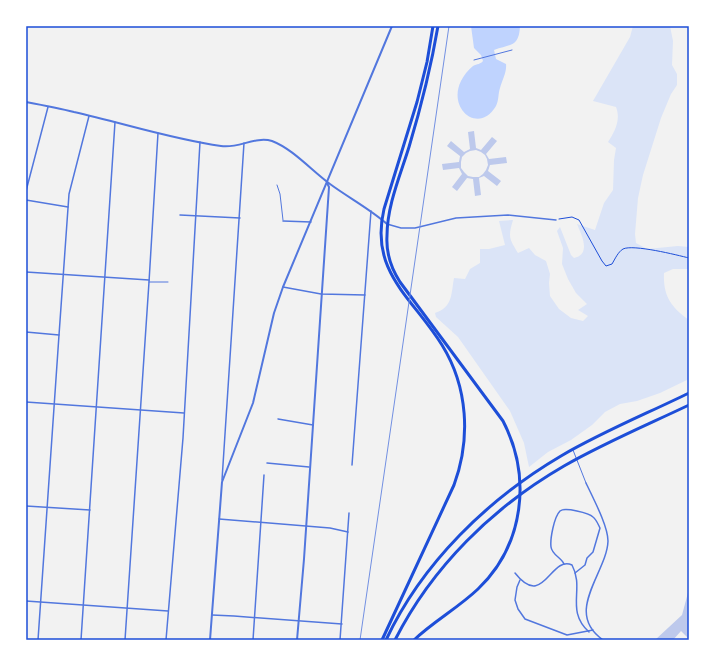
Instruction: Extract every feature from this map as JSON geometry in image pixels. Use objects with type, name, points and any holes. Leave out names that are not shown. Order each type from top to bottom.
[{"type":"highway","points":[[382,640],[452,490],[460,467],[465,441],[464,408],[456,375],[442,344],[390,274],[383,254],[380,237],[382,219],[388,194],[417,102],[427,62],[433,26]]},
{"type":"highway","points":[[414,640],[428,627],[473,593],[492,573],[505,552],[513,535],[521,495],[520,474],[516,453],[503,421],[403,286],[395,274],[389,257],[387,240],[392,203],[424,91],[438,26]]},
{"type":"highway","points":[[386,640],[407,602],[442,555],[478,518],[509,491],[573,450],[689,393]]},
{"type":"highway","points":[[395,640],[416,603],[442,570],[474,534],[509,503],[534,485],[577,459],[689,405]]},
{"type":"street","points":[[222,482],[253,403],[274,313],[283,287],[392,26]]},
{"type":"street","points":[[26,102],[158,133],[223,146],[231,146],[258,140],[270,141],[278,144],[327,182],[388,224],[409,228],[427,226],[460,218],[508,215],[556,220]]},
{"type":"street","points":[[26,191],[48,107]]},
{"type":"street","points":[[38,640],[69,194],[89,116]]},
{"type":"street","points":[[81,640],[116,122]]},
{"type":"street","points":[[125,640],[158,133]]},
{"type":"street","points":[[166,640],[173,567],[184,413],[200,142]]},
{"type":"street","points":[[210,640],[244,143]]},
{"type":"street","points":[[297,640],[329,186],[327,182]]},
{"type":"street","points":[[26,200],[68,207]]},
{"type":"street","points":[[352,464],[371,211]]},
{"type":"street","points":[[180,215],[240,218]]},
{"type":"street","points":[[283,221],[311,222]]},
{"type":"street","points":[[26,272],[149,281]]},
{"type":"street","points":[[283,287],[321,294],[365,295]]},
{"type":"street","points":[[26,332],[59,335]]},
{"type":"street","points":[[26,402],[184,413]]},
{"type":"street","points":[[278,418],[313,426]]},
{"type":"street","points":[[267,463],[309,467]]},
{"type":"street","points":[[254,640],[264,475]]},
{"type":"street","points":[[586,483],[606,528],[608,542],[587,602],[588,620],[593,630],[603,640]]},
{"type":"street","points":[[26,506],[90,510]]},
{"type":"street","points":[[564,564],[562,560],[552,552],[551,546],[554,522],[560,512],[563,510],[573,510],[594,517],[600,528],[593,552],[587,558],[585,565],[575,573]]},
{"type":"street","points":[[340,640],[350,513]]},
{"type":"street","points":[[219,519],[330,528],[348,532]]},
{"type":"street","points":[[515,573],[524,584],[536,586],[541,584],[557,568],[564,564],[572,565],[577,581],[576,603],[578,615],[580,622],[589,632]]},
{"type":"street","points":[[520,580],[517,587],[515,600],[518,609],[525,619],[567,635],[589,632],[593,630]]},
{"type":"street","points":[[26,601],[168,611]]},
{"type":"street","points":[[211,615],[342,624]]},
{"type":"lane","points":[[474,60],[512,50]]},
{"type":"lane","points":[[277,185],[280,194],[283,221]]},
{"type":"lane","points":[[149,281],[168,282]]},
{"type":"lane","points":[[573,450],[586,483]]},
{"type":"path","points":[[556,220],[570,217],[578,218],[606,266],[611,265],[621,251],[630,247],[637,247],[689,258]]},
{"type":"shaded area","points":[[633,26],[670,26],[673,41],[672,65],[677,74],[677,85],[671,94],[661,118],[643,175],[638,198],[635,234],[636,243],[647,249],[678,246],[689,247],[689,269],[673,269],[664,273],[664,281],[669,300],[677,310],[689,320],[689,379],[660,393],[637,401],[620,404],[605,412],[592,425],[571,440],[548,452],[529,467],[524,443],[510,411],[458,337],[436,317],[435,313],[448,304],[454,278],[465,279],[470,269],[480,263],[480,249],[489,249],[505,245],[499,221],[513,220],[510,230],[510,237],[513,244],[518,253],[529,248],[535,255],[546,261],[550,274],[550,296],[559,309],[571,318],[583,321],[588,316],[578,310],[587,304],[576,293],[568,279],[562,264],[563,248],[557,231],[560,227],[571,255],[574,258],[579,256],[583,252],[584,243],[577,224],[595,230],[604,203],[613,190],[616,148],[608,142],[618,121],[616,107],[593,101],[630,37]]},
{"type":"water","points":[[471,26],[520,26],[518,38],[513,44],[494,50],[496,59],[506,64],[506,70],[499,90],[498,102],[496,106],[489,114],[481,118],[474,118],[467,115],[461,109],[458,101],[458,91],[463,77],[473,66],[483,61],[481,55],[474,48]]},
{"type":"building","points":[[474,131],[476,148],[481,150],[492,137],[497,141],[486,154],[489,159],[506,157],[507,163],[490,165],[488,171],[501,181],[497,186],[484,176],[479,178],[481,195],[475,196],[473,179],[467,178],[457,191],[452,187],[462,174],[459,168],[443,170],[442,164],[459,162],[460,156],[447,146],[451,141],[464,152],[470,149],[468,132]],"holes":[[[476,150],[481,152],[487,159],[488,165],[486,170],[479,177],[468,176],[461,168],[462,157],[470,151]]]},
{"type":"building","points":[[689,589],[689,639],[681,631],[673,640],[655,640],[682,615]]},
{"type":"railway","points":[[360,640],[449,26]]}]
